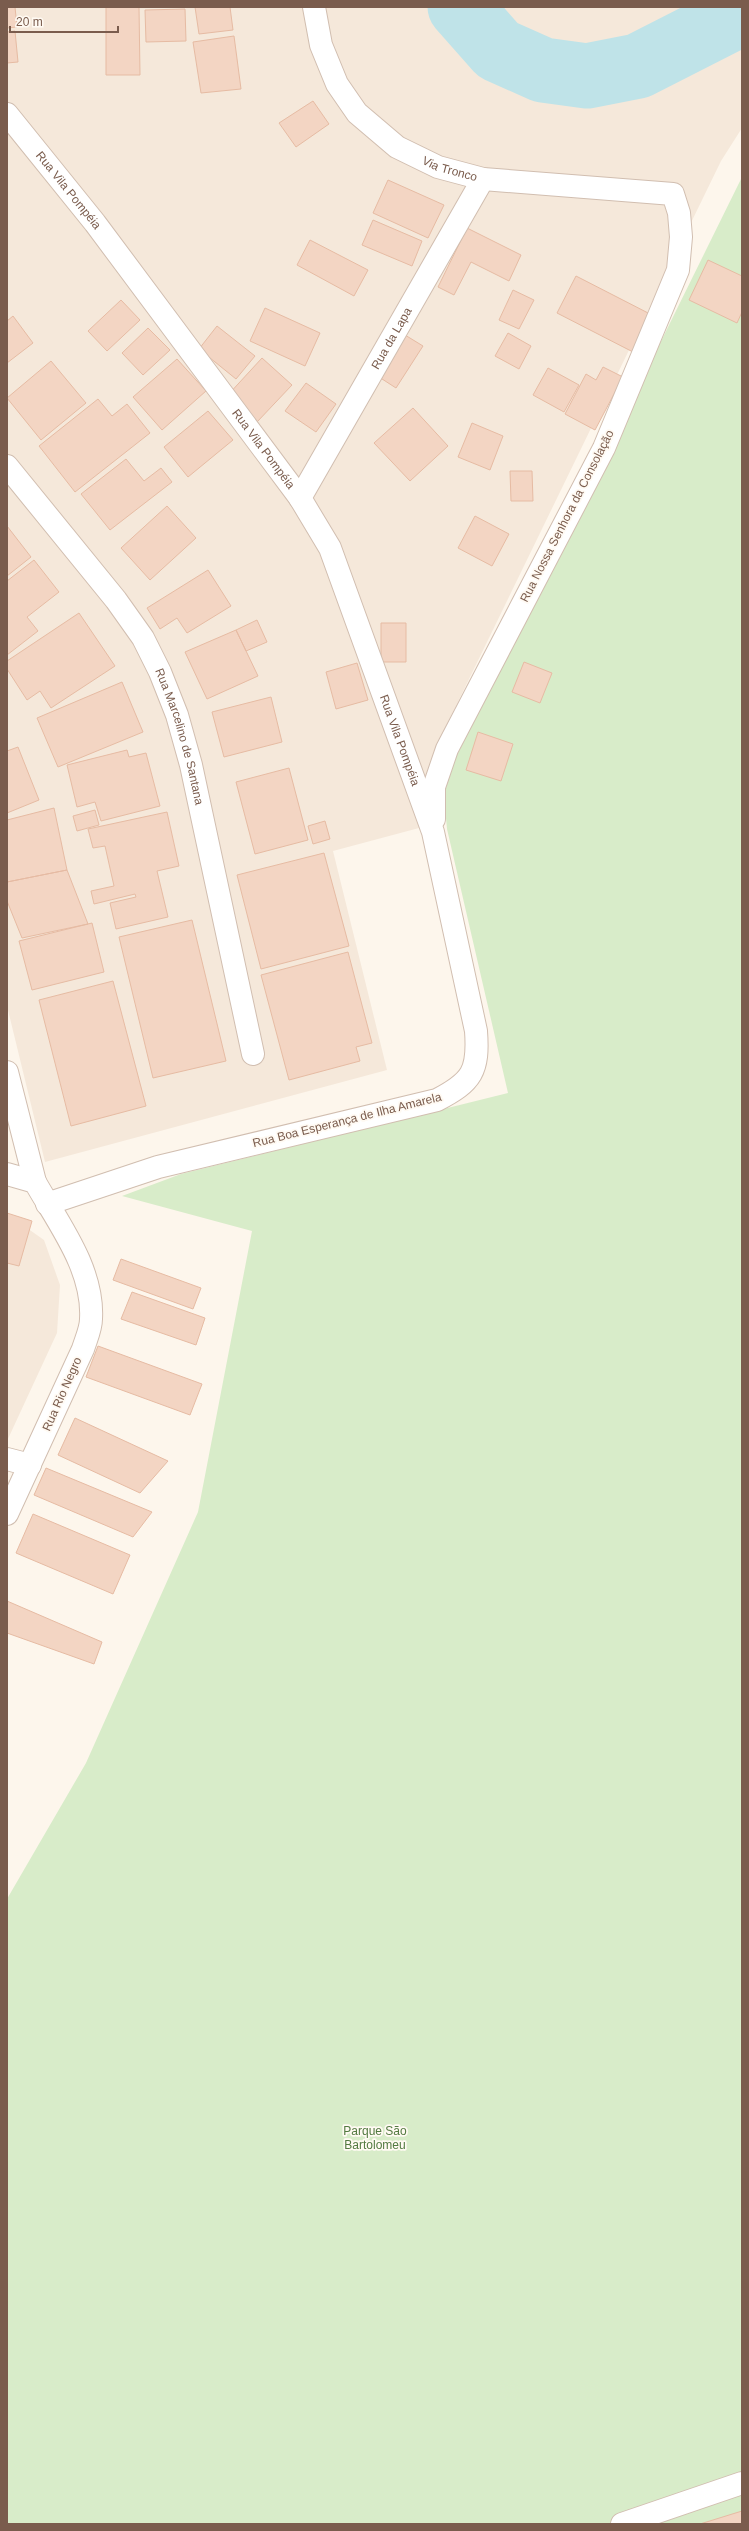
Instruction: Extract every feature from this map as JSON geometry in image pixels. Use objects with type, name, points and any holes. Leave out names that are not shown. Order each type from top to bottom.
[{"type":"street","name":"Via Tronco","points":[[314,7],[321,45],[337,84],[357,113],[397,147],[438,167],[483,179],[673,194]]},
{"type":"street","name":"Rua Vila Pompéia","points":[[7,114],[95,223],[300,498],[330,548],[433,832]]},
{"type":"street","name":"Rua da Lapa","points":[[300,498],[483,179]]},
{"type":"street","name":"Rua Nossa Senhora da Consolação","points":[[433,832],[434,787],[447,749],[604,448],[678,270],[681,237],[679,213],[673,194]]},
{"type":"street","name":"Rua Marcelino de Santana","points":[[7,466],[116,600],[143,638],[160,672],[177,715],[191,764],[253,1054]]},
{"type":"street","name":"Rua Boa Esperança de Ilha Amarela","points":[[47,1204],[158,1167],[437,1100],[459,1089],[474,1070],[478,1050],[476,1031],[433,832]]},
{"type":"street","name":"Rua Rio Negro","points":[[7,1072],[35,1182],[82,1268],[90,1296],[91,1320],[83,1348],[7,1514]]},
{"type":"street","points":[[7,1174],[35,1182]]},
{"type":"street","points":[[7,1459],[30,1465]]},
{"type":"street","points":[[622,2524],[742,2483]]},
{"type":"shaded area","points":[[7,7],[742,7],[742,128],[721,161],[434,751],[419,828],[333,851],[387,1070],[45,1162],[7,1006]]},
{"type":"shaded area","points":[[7,1214],[44,1240],[60,1285],[57,1333],[7,1441]]},
{"type":"green space","name":"Parque São Bartolomeu","points":[[742,177],[742,2524],[7,2524],[7,1899],[86,1763],[198,1512],[252,1231],[122,1196],[181,1174],[508,1093],[447,829],[444,796],[452,765]]},
{"type":"building","points":[[7,7],[15,7],[17,27],[7,28]]},
{"type":"building","points":[[106,7],[139,7],[140,75],[106,75]]},
{"type":"building","points":[[195,7],[230,7],[233,30],[199,34]]},
{"type":"building","points":[[185,9],[186,41],[146,42],[145,10]]},
{"type":"building","points":[[15,31],[18,62],[7,63],[7,32]]},
{"type":"building","points":[[234,36],[241,89],[201,93],[193,42]]},
{"type":"building","points":[[313,101],[329,124],[296,147],[279,123]]},
{"type":"building","points":[[388,180],[444,205],[428,238],[373,213]]},
{"type":"building","points":[[373,220],[422,241],[412,266],[362,245]]},
{"type":"building","points":[[467,228],[521,255],[509,281],[471,262],[454,295],[438,287]]},
{"type":"building","points":[[310,240],[368,270],[354,296],[297,265]]},
{"type":"building","points":[[708,260],[742,276],[742,312],[737,323],[689,300]]},
{"type":"building","points":[[576,276],[652,315],[633,352],[557,313]]},
{"type":"building","points":[[513,290],[534,300],[519,329],[499,320]]},
{"type":"building","points":[[121,300],[140,320],[107,351],[88,331]]},
{"type":"building","points":[[265,308],[320,333],[305,366],[250,341]]},
{"type":"building","points":[[13,316],[33,343],[7,363],[7,321]]},
{"type":"building","points":[[217,326],[255,356],[236,379],[199,349]]},
{"type":"building","points":[[148,328],[170,350],[143,375],[122,353]]},
{"type":"building","points":[[508,333],[531,346],[519,369],[495,356]]},
{"type":"building","points":[[405,335],[423,346],[396,388],[379,377]]},
{"type":"building","points":[[262,358],[292,385],[257,422],[227,396]]},
{"type":"building","points":[[177,359],[206,391],[162,430],[133,397]]},
{"type":"building","points":[[51,361],[86,403],[41,440],[7,398]]},
{"type":"building","points":[[603,367],[623,377],[595,430],[565,414],[586,374],[596,380]]},
{"type":"building","points":[[548,368],[579,385],[564,412],[533,395]]},
{"type":"building","points":[[306,383],[336,404],[316,432],[285,411]]},
{"type":"building","points":[[98,399],[112,416],[127,404],[150,433],[75,492],[39,446]]},
{"type":"building","points":[[413,408],[448,446],[410,481],[374,443]]},
{"type":"building","points":[[208,411],[233,440],[188,477],[164,447]]},
{"type":"building","points":[[472,423],[503,436],[490,470],[458,457]]},
{"type":"building","points":[[126,459],[144,481],[161,468],[172,482],[110,530],[81,494]]},
{"type":"building","points":[[510,471],[532,471],[533,501],[511,501]]},
{"type":"building","points":[[167,506],[196,538],[150,580],[121,548]]},
{"type":"building","points":[[475,516],[509,534],[492,566],[458,548]]},
{"type":"building","points":[[7,526],[31,557],[7,576]]},
{"type":"building","points":[[34,560],[59,592],[27,617],[38,631],[7,655],[7,581]]},
{"type":"building","points":[[208,570],[231,606],[187,633],[177,618],[160,629],[147,608]]},
{"type":"building","points":[[79,613],[115,666],[51,708],[40,691],[27,700],[7,669],[7,661]]},
{"type":"building","points":[[257,620],[267,642],[246,651],[236,630]]},
{"type":"building","points":[[381,623],[406,623],[406,662],[381,662]]},
{"type":"building","points":[[236,630],[258,676],[207,699],[185,652]]},
{"type":"building","points":[[524,662],[552,673],[540,703],[512,692]]},
{"type":"building","points":[[357,663],[368,700],[336,709],[326,672]]},
{"type":"building","points":[[122,682],[143,732],[58,767],[37,718]]},
{"type":"building","points":[[271,697],[282,742],[224,757],[212,712]]},
{"type":"building","points":[[478,732],[513,744],[501,781],[466,770]]},
{"type":"building","points":[[18,747],[39,800],[7,813],[7,751]]},
{"type":"building","points":[[127,750],[129,757],[146,753],[160,806],[101,821],[95,802],[77,807],[67,765]]},
{"type":"building","points":[[289,768],[308,840],[255,854],[236,782]]},
{"type":"building","points":[[54,808],[67,870],[7,882],[7,820]]},
{"type":"building","points":[[95,810],[99,825],[77,831],[73,816]]},
{"type":"building","points":[[167,812],[179,866],[157,871],[168,917],[116,929],[110,903],[136,897],[135,894],[94,904],[91,891],[114,886],[105,846],[93,848],[88,829]]},
{"type":"building","points":[[325,821],[330,839],[313,844],[308,826]]},
{"type":"building","points":[[324,853],[349,946],[261,969],[237,875]]},
{"type":"building","points":[[67,870],[88,924],[22,938],[7,901],[7,882]]},
{"type":"building","points":[[192,920],[226,1061],[153,1078],[119,937]]},
{"type":"building","points":[[92,923],[104,972],[32,990],[19,941]]},
{"type":"building","points":[[348,952],[372,1043],[356,1047],[360,1061],[289,1080],[261,975]]},
{"type":"building","points":[[113,981],[146,1106],[71,1126],[39,1000]]},
{"type":"building","points":[[7,1213],[32,1221],[19,1266],[7,1263]]},
{"type":"building","points":[[121,1259],[201,1288],[193,1309],[113,1280]]},
{"type":"building","points":[[132,1292],[205,1318],[196,1345],[121,1319]]},
{"type":"building","points":[[98,1346],[202,1384],[190,1415],[86,1377]]},
{"type":"building","points":[[75,1418],[168,1461],[140,1493],[58,1455]]},
{"type":"building","points":[[46,1468],[152,1512],[133,1537],[34,1495]]},
{"type":"building","points":[[33,1514],[130,1555],[113,1594],[16,1553]]},
{"type":"building","points":[[7,1601],[102,1642],[94,1664],[7,1633]]},
{"type":"building","points":[[742,2511],[742,2524],[700,2524]]},
{"type":"waterway","points":[[460,7],[498,50],[543,70],[587,76],[638,66],[742,13]]}]
